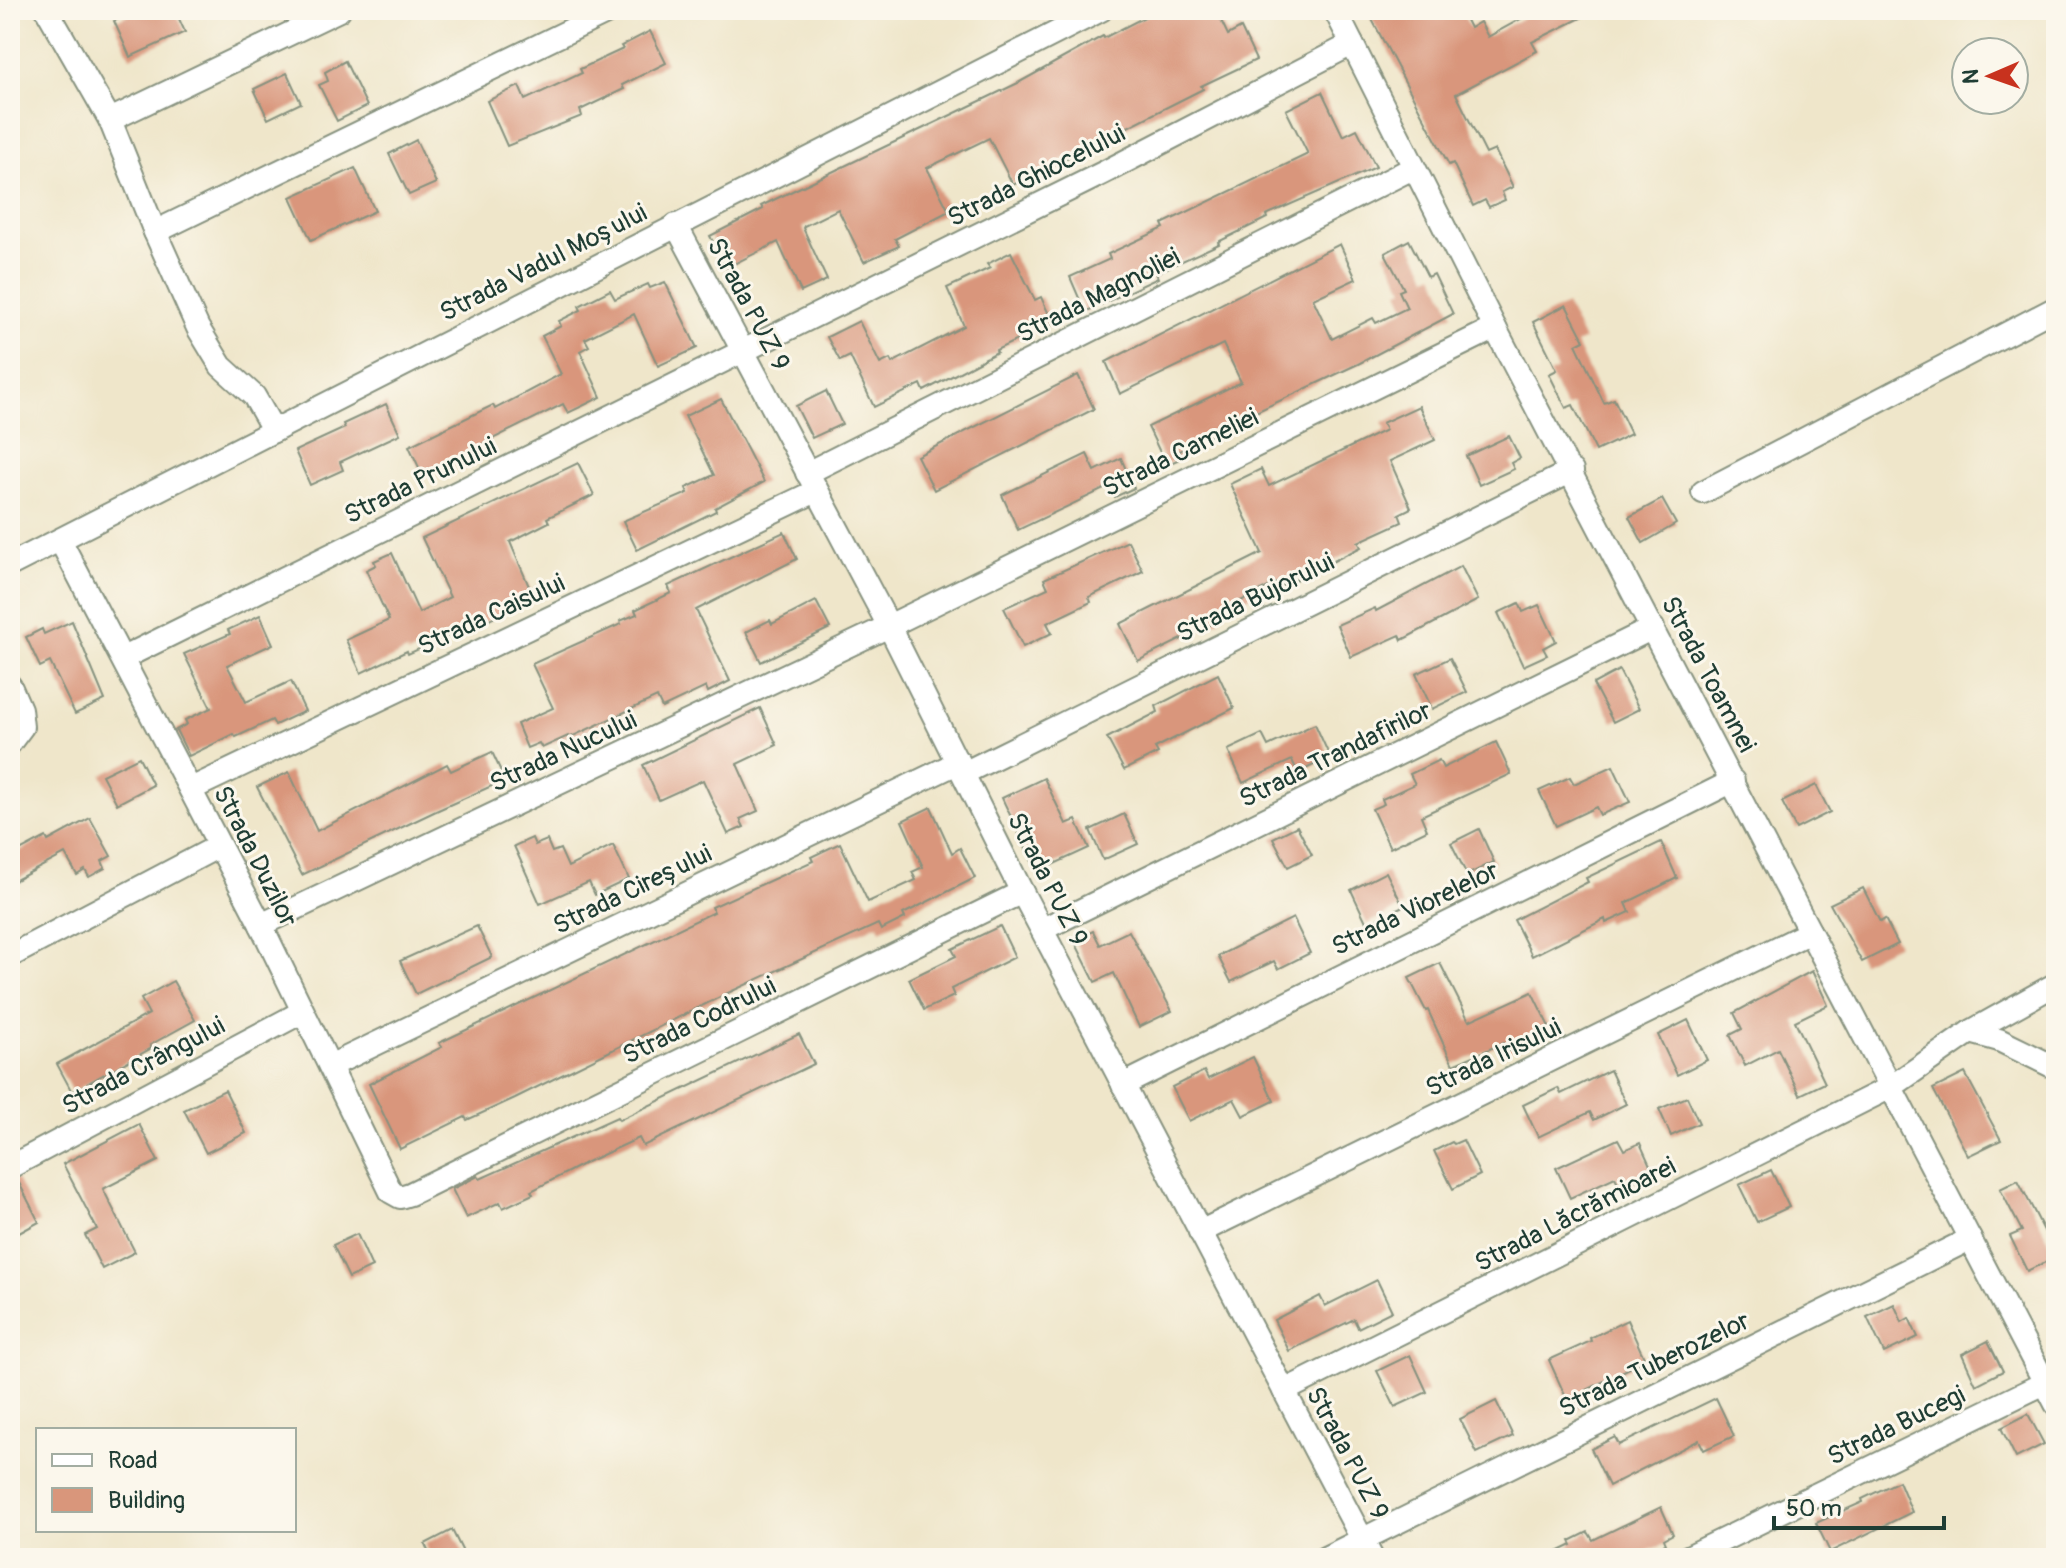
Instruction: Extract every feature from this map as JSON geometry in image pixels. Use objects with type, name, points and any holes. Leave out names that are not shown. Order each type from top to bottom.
[{"type":"street","points":[[47,10],[110,120],[155,232],[206,340],[221,366],[254,396],[274,431]]},
{"type":"street","points":[[110,120],[339,10]]},
{"type":"street","points":[[155,232],[612,10]]},
{"type":"street","name":"Strada Vadul Moșului","points":[[10,565],[1101,10]]},
{"type":"street","name":"Strada Toamnei","points":[[1335,10],[1495,328],[1970,1239],[2045,1375],[2056,1404]]},
{"type":"street","name":"Strada Ghiocelului","points":[[743,353],[1352,44]]},
{"type":"street","name":"Strada Magnoliei","points":[[812,482],[1413,168]]},
{"type":"street","name":"Strada PUZ 9","points":[[676,225],[889,626],[1022,892],[1367,1548]]},
{"type":"street","points":[[1703,492],[2056,308]]},
{"type":"street","name":"Strada Cameliei","points":[[889,626],[1495,328]]},
{"type":"street","name":"Strada Prunului","points":[[123,658],[743,353]]},
{"type":"street","name":"Strada Bujorului","points":[[961,768],[1572,471]]},
{"type":"street","name":"Strada Caisului","points":[[191,789],[812,482]]},
{"type":"street","name":"Strada Duzilor","points":[[60,540],[261,925],[391,1192],[400,1197]]},
{"type":"street","name":"Strada Nucului","points":[[261,925],[889,626]]},
{"type":"street","name":"Strada Trandafirilor","points":[[1043,929],[1653,628]]},
{"type":"street","points":[[10,686],[20,709],[22,727],[10,743]]},
{"type":"street","name":"Strada Cireșului","points":[[330,1066],[961,768]]},
{"type":"street","name":"Strada Viorelelor","points":[[1123,1085],[1733,781]]},
{"type":"street","points":[[10,956],[219,846]]},
{"type":"street","name":"Strada Codrului","points":[[400,1197],[1022,892]]},
{"type":"street","name":"Strada Irisului","points":[[1200,1232],[1810,932]]},
{"type":"street","name":"Strada Lăcrămioarei","points":[[1284,1391],[1891,1087],[1970,1032],[2056,984]]},
{"type":"street","name":"Strada Crângului","points":[[10,1167],[302,1012]]},
{"type":"street","points":[[1970,1032],[1999,1040],[2056,1068]]},
{"type":"street","name":"Strada Tuberozelor","points":[[1325,1558],[1367,1548],[1970,1239]]},
{"type":"street","name":"Strada Bucegi","points":[[1686,1558],[2045,1375]]},
{"type":"building","points":[[138,10],[175,10],[185,32],[130,57],[114,21]]},
{"type":"building","points":[[1158,10],[1216,10],[1228,35],[1241,28],[1256,60],[1013,185],[989,138],[927,168],[949,211],[895,239],[899,246],[864,262],[838,209],[804,226],[827,280],[801,292],[778,242],[726,268],[710,236],[763,209],[761,206],[1018,83]]},
{"type":"building","points":[[1367,10],[1461,10],[1470,28],[1480,22],[1488,37],[1537,10],[1597,10],[1532,42],[1537,51],[1456,94],[1486,154],[1495,150],[1513,187],[1502,192],[1505,200],[1489,207],[1485,200],[1473,206],[1453,163],[1449,165]]},
{"type":"building","points":[[650,31],[666,63],[622,85],[624,89],[580,110],[582,116],[507,146],[487,101],[519,86],[525,100],[582,73],[580,69],[623,49],[621,46]]},
{"type":"building","points":[[345,61],[367,106],[337,121],[319,85],[328,81],[325,72]]},
{"type":"building","points":[[287,73],[301,103],[268,119],[254,89]]},
{"type":"building","points":[[1322,92],[1343,136],[1357,129],[1376,167],[1266,215],[1267,218],[1219,244],[1156,273],[1158,278],[1085,312],[1070,277],[1110,259],[1108,254],[1164,228],[1162,224],[1308,154],[1286,110]]},
{"type":"building","points":[[416,140],[436,183],[409,195],[389,154]]},
{"type":"building","points":[[355,168],[375,211],[311,240],[291,197]]},
{"type":"building","points":[[1409,240],[1428,277],[1434,274],[1453,314],[1358,364],[1241,419],[1244,426],[1216,438],[1214,434],[1179,451],[1182,458],[1166,465],[1148,427],[1241,382],[1223,344],[1120,394],[1106,362],[1340,244],[1356,279],[1313,299],[1332,339],[1373,318],[1376,323],[1407,308],[1399,291],[1404,289],[1385,253]]},
{"type":"building","points":[[1011,252],[1035,300],[1041,297],[1053,323],[996,350],[924,391],[921,384],[874,407],[850,356],[840,361],[827,337],[859,321],[880,364],[890,359],[892,363],[964,326],[947,288],[990,268],[987,264]]},
{"type":"building","points":[[665,282],[697,348],[658,366],[634,314],[585,339],[589,346],[580,351],[601,397],[568,413],[563,404],[422,474],[409,446],[493,405],[495,409],[561,374],[542,336],[561,326],[559,321],[581,310],[579,306],[610,290],[615,299],[648,284],[650,288]]},
{"type":"building","points":[[1566,305],[1584,340],[1576,344],[1604,403],[1614,399],[1631,434],[1596,451],[1573,405],[1566,408],[1549,374],[1557,370],[1533,322]]},
{"type":"building","points":[[1078,375],[1094,409],[934,490],[917,456]]},
{"type":"building","points":[[826,391],[842,424],[812,438],[796,406]]},
{"type":"building","points":[[721,399],[764,482],[715,508],[716,511],[637,550],[623,521],[688,493],[686,488],[714,475],[685,416]]},
{"type":"building","points":[[386,404],[400,434],[340,462],[343,470],[310,485],[295,451],[345,428],[343,424]]},
{"type":"building","points":[[1419,406],[1435,440],[1390,461],[1411,508],[1399,514],[1402,522],[1358,542],[1361,547],[1322,567],[1283,586],[1280,581],[1217,613],[1220,620],[1138,661],[1120,624],[1262,553],[1230,484],[1261,469],[1269,486],[1386,430],[1382,423]]},
{"type":"building","points":[[1509,436],[1520,458],[1511,463],[1514,469],[1479,485],[1466,456]]},
{"type":"building","points":[[1087,454],[1095,471],[1121,458],[1134,488],[1115,497],[1110,486],[1018,530],[1002,495]]},
{"type":"building","points":[[578,463],[594,495],[547,518],[549,522],[510,542],[534,598],[452,638],[450,635],[408,654],[407,651],[361,673],[346,640],[389,620],[366,570],[376,565],[374,561],[392,553],[419,613],[450,597],[422,538]]},
{"type":"building","points":[[1662,499],[1676,524],[1643,543],[1629,517]]},
{"type":"building","points":[[784,532],[797,559],[696,610],[730,681],[708,692],[706,687],[662,708],[657,697],[569,738],[542,748],[539,743],[527,748],[517,724],[553,708],[532,664],[621,624],[620,621],[637,614],[635,610],[671,593],[668,586]]},
{"type":"building","points":[[1128,541],[1143,571],[1089,597],[1091,602],[1047,623],[1052,633],[1023,647],[1004,608],[1048,588],[1044,579]]},
{"type":"building","points":[[1461,566],[1478,600],[1402,640],[1400,635],[1351,657],[1337,625],[1375,608],[1376,611]]},
{"type":"building","points":[[816,601],[830,628],[761,662],[746,632],[770,620],[772,624]]},
{"type":"building","points":[[1519,603],[1523,612],[1539,605],[1556,641],[1543,648],[1547,655],[1523,666],[1498,613]]},
{"type":"building","points":[[260,615],[273,644],[227,665],[246,702],[291,681],[305,711],[275,725],[272,720],[236,737],[234,734],[189,756],[176,730],[187,724],[185,720],[211,708],[184,654],[230,634],[228,630]]},
{"type":"building","points":[[72,621],[105,700],[75,714],[50,662],[40,667],[26,637],[42,629],[44,634]]},
{"type":"building","points":[[1450,658],[1467,692],[1432,709],[1416,674]]},
{"type":"building","points":[[1619,670],[1639,709],[1613,722],[1593,684]]},
{"type":"building","points":[[1218,674],[1234,708],[1155,748],[1158,753],[1124,770],[1107,738],[1158,712],[1156,706]]},
{"type":"building","points":[[760,708],[777,745],[737,764],[758,811],[740,819],[744,827],[728,834],[703,780],[659,800],[643,765]]},
{"type":"building","points":[[1315,724],[1330,757],[1298,773],[1292,760],[1243,783],[1228,750],[1262,734],[1268,746]]},
{"type":"building","points":[[1496,742],[1511,774],[1421,816],[1427,830],[1390,848],[1372,809],[1384,804],[1382,799],[1415,784],[1410,774],[1439,760],[1443,768]]},
{"type":"building","points":[[492,752],[505,780],[302,875],[257,787],[289,772],[317,831],[447,764],[451,771]]},
{"type":"building","points":[[139,757],[153,785],[117,804],[102,775]]},
{"type":"building","points":[[1613,766],[1630,802],[1600,815],[1596,807],[1556,826],[1539,791],[1570,777],[1574,784]]},
{"type":"building","points":[[1044,778],[1066,824],[1076,820],[1089,848],[1037,872],[1002,798]]},
{"type":"building","points":[[1816,785],[1830,812],[1796,829],[1782,802]]},
{"type":"building","points":[[931,807],[952,853],[960,848],[975,878],[903,914],[905,918],[881,930],[878,924],[730,992],[515,1098],[467,1120],[465,1117],[400,1149],[369,1084],[442,1047],[439,1043],[714,912],[712,907],[813,861],[811,857],[840,843],[868,902],[916,880],[912,872],[923,867],[902,821]]},
{"type":"building","points":[[1124,814],[1138,844],[1103,860],[1090,830]]},
{"type":"building","points":[[90,818],[111,856],[102,861],[105,868],[89,877],[85,870],[77,875],[65,854],[10,883],[10,856],[46,837],[48,841]]},
{"type":"building","points":[[1297,826],[1312,855],[1288,867],[1273,838]]},
{"type":"building","points":[[1479,829],[1494,862],[1467,875],[1451,843]]},
{"type":"building","points":[[532,838],[535,845],[547,840],[552,852],[560,849],[568,867],[613,845],[629,879],[595,895],[589,882],[540,904],[514,846]]},
{"type":"building","points":[[1661,842],[1677,878],[1626,903],[1630,912],[1606,923],[1605,919],[1532,956],[1514,920],[1588,882],[1586,878]]},
{"type":"building","points":[[1386,872],[1403,906],[1367,924],[1351,890]]},
{"type":"building","points":[[1863,888],[1880,922],[1885,919],[1898,944],[1862,962],[1830,904]]},
{"type":"building","points":[[1293,918],[1310,953],[1278,969],[1274,961],[1231,982],[1218,956]]},
{"type":"building","points":[[477,926],[492,957],[416,994],[400,961]]},
{"type":"building","points":[[1000,926],[1015,957],[951,989],[954,996],[924,1010],[909,979],[956,956],[952,949]]},
{"type":"building","points":[[1093,931],[1100,945],[1129,931],[1172,1011],[1139,1027],[1114,973],[1095,982],[1074,940]]},
{"type":"building","points":[[1440,963],[1469,1021],[1532,992],[1551,1031],[1507,1052],[1503,1043],[1453,1065],[1428,1010],[1409,978]]},
{"type":"building","points":[[1812,971],[1828,1005],[1795,1021],[1825,1083],[1800,1095],[1778,1049],[1745,1066],[1730,1035],[1742,1029],[1734,1013]]},
{"type":"building","points":[[173,981],[195,1020],[150,1045],[152,1048],[72,1092],[57,1064],[149,1014],[141,999]]},
{"type":"building","points":[[1688,1020],[1707,1060],[1677,1075],[1658,1035]]},
{"type":"building","points":[[799,1034],[814,1064],[643,1146],[639,1138],[587,1162],[503,1208],[500,1202],[466,1218],[452,1189],[617,1117],[619,1120]]},
{"type":"building","points":[[1253,1057],[1274,1101],[1243,1116],[1234,1099],[1189,1121],[1172,1087],[1204,1071],[1208,1079]]},
{"type":"building","points":[[1610,1070],[1626,1104],[1594,1120],[1590,1112],[1538,1137],[1523,1105],[1558,1088],[1561,1094]]},
{"type":"building","points":[[1965,1073],[2001,1140],[1968,1156],[1933,1089]]},
{"type":"building","points":[[225,1090],[246,1133],[206,1153],[184,1110]]},
{"type":"building","points":[[1687,1097],[1699,1123],[1671,1136],[1659,1109]]},
{"type":"building","points":[[139,1124],[158,1161],[103,1189],[135,1252],[102,1269],[85,1235],[97,1229],[63,1164]]},
{"type":"building","points":[[1618,1139],[1624,1150],[1640,1143],[1653,1172],[1620,1187],[1615,1177],[1570,1198],[1556,1168]]},
{"type":"building","points":[[1463,1140],[1480,1175],[1453,1189],[1434,1151]]},
{"type":"building","points":[[1771,1170],[1789,1207],[1757,1222],[1739,1185]]},
{"type":"building","points":[[17,1179],[39,1222],[10,1238],[10,1181]]},
{"type":"building","points":[[2018,1180],[2056,1254],[2056,1257],[2027,1271],[2010,1236],[2022,1231],[2000,1189]]},
{"type":"building","points":[[357,1234],[372,1267],[349,1278],[333,1245]]},
{"type":"building","points":[[1377,1280],[1392,1311],[1358,1328],[1354,1319],[1289,1351],[1274,1320],[1320,1296],[1325,1306]]},
{"type":"building","points":[[1894,1304],[1902,1322],[1909,1318],[1918,1337],[1884,1353],[1867,1317]]},
{"type":"building","points":[[1627,1320],[1645,1360],[1585,1391],[1590,1402],[1572,1411],[1549,1360]]},
{"type":"building","points":[[1988,1341],[2003,1371],[1976,1385],[1962,1354]]},
{"type":"building","points":[[1410,1355],[1427,1392],[1395,1407],[1377,1371]]},
{"type":"building","points":[[1716,1398],[1734,1436],[1704,1450],[1699,1440],[1609,1486],[1591,1449],[1615,1437],[1619,1445]]},
{"type":"building","points":[[1496,1401],[1513,1436],[1477,1453],[1460,1419]]},
{"type":"building","points":[[2028,1414],[2044,1444],[2016,1458],[2001,1428]]},
{"type":"building","points":[[1899,1481],[1912,1512],[1830,1552],[1816,1523],[1863,1502],[1862,1499]]},
{"type":"building","points":[[1661,1507],[1673,1534],[1664,1539],[1666,1544],[1629,1558],[1545,1558],[1572,1545],[1570,1541],[1588,1532],[1593,1540]]},
{"type":"building","points":[[452,1530],[466,1558],[431,1558],[425,1544]]}]
